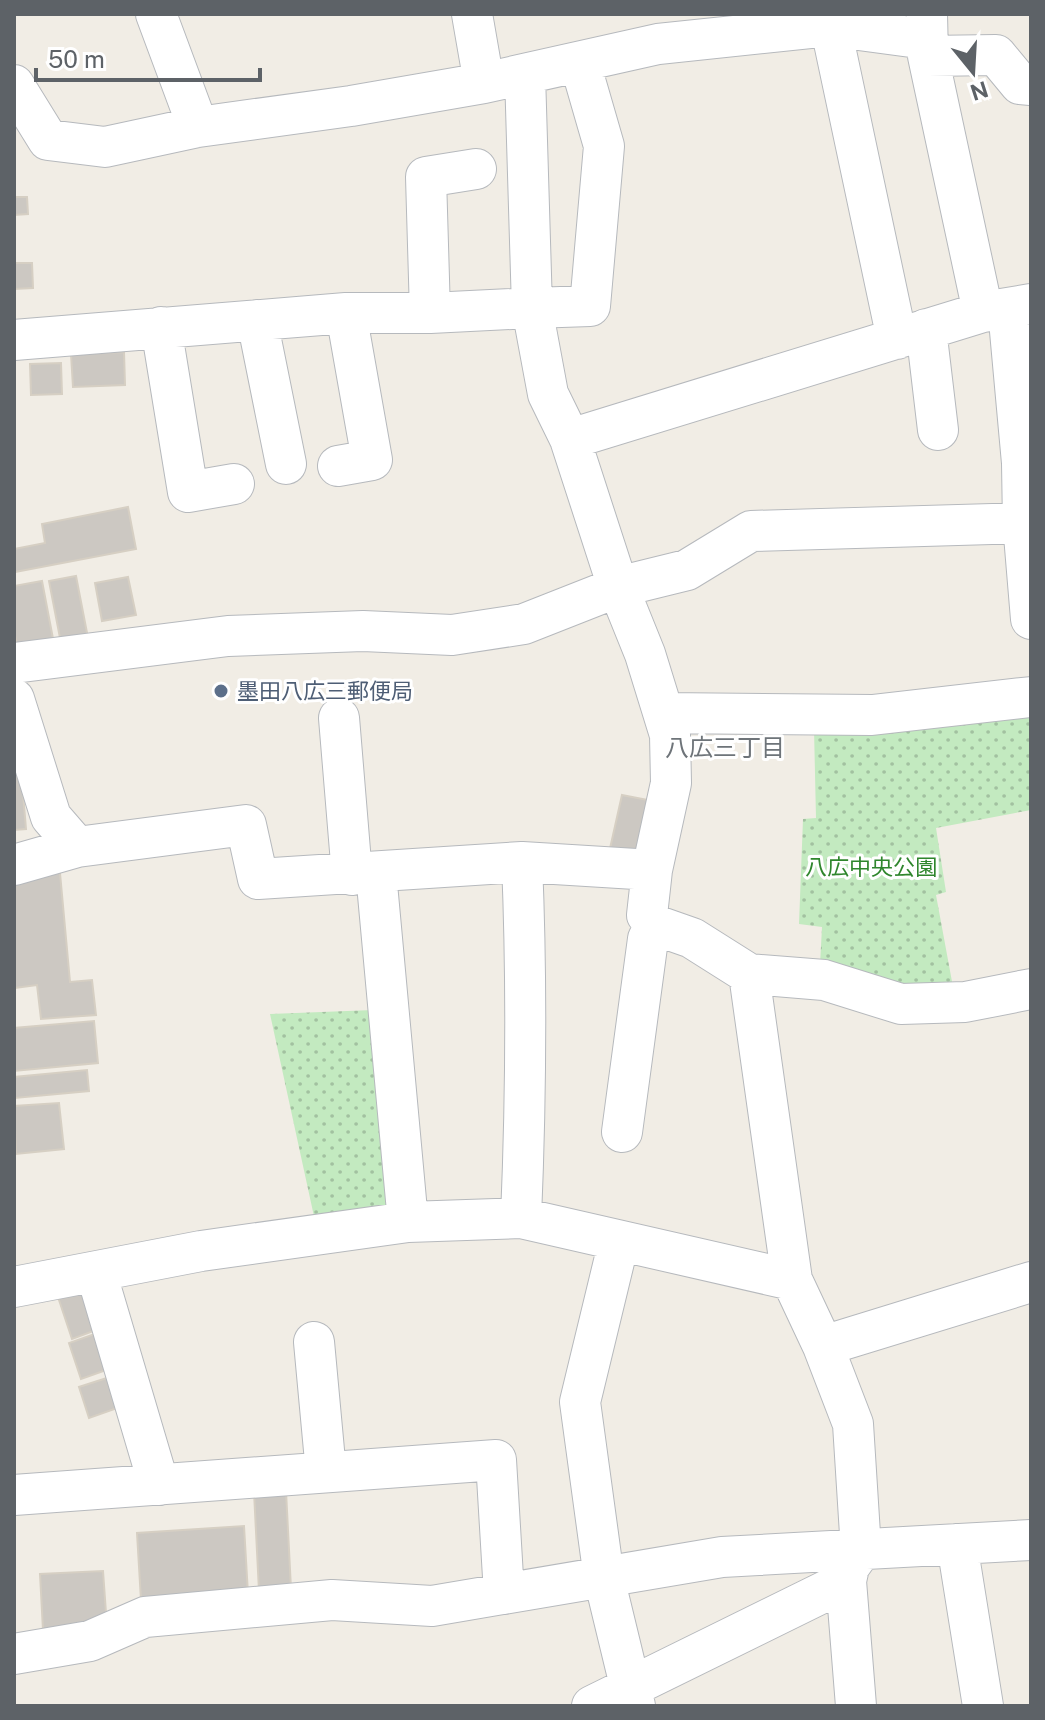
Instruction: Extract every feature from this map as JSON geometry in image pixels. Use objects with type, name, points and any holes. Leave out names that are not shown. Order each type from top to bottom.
[{"type":"street","points":[[156,14],[198,127]]},
{"type":"street","points":[[472,14],[484,83]]},
{"type":"street","points":[[14,85],[48,140],[105,147],[198,127],[351,106],[580,63],[649,29],[829,20],[927,37],[996,55],[1020,84],[1031,85]]},
{"type":"street","points":[[829,20],[938,430]]},
{"type":"street","points":[[927,37],[1008,308],[1022,463],[1023,523],[1031,619]]},
{"type":"street","points":[[14,340],[346,313],[430,313],[590,306],[604,146],[580,63]]},
{"type":"street","points":[[525,74],[532,308],[548,394],[570,439],[670,735],[671,783],[652,870],[647,915],[655,925],[692,938],[749,974],[824,980],[901,1004],[965,1002],[1031,989]]},
{"type":"street","points":[[430,313],[426,177],[476,169]]},
{"type":"street","points":[[570,439],[912,334],[1008,308]]},
{"type":"street","points":[[338,466],[372,460],[346,313]]},
{"type":"street","points":[[257,320],[286,464]]},
{"type":"street","points":[[161,327],[188,492],[234,484]]},
{"type":"street","points":[[14,663],[228,636],[363,631],[452,635],[524,624],[618,587],[687,570],[751,531],[1023,523]]},
{"type":"street","points":[[664,713],[872,715],[1031,697]]},
{"type":"street","points":[[14,699],[51,817],[77,847]]},
{"type":"street","points":[[339,718],[364,874],[408,1222]]},
{"type":"street","points":[[14,865],[77,847],[246,825],[258,879],[522,862],[652,870]]},
{"type":"street","points":[[521,1218],[526,1032],[522,862]]},
{"type":"street","points":[[622,1132],[648,939],[655,925]]},
{"type":"street","points":[[749,974],[792,1280],[823,1346],[853,1424],[856,1706]]},
{"type":"street","points":[[14,1287],[201,1251],[408,1222],[521,1218],[792,1280]]},
{"type":"street","points":[[619,1241],[580,1402],[604,1578],[632,1697]]},
{"type":"street","points":[[96,1272],[159,1485]]},
{"type":"street","points":[[823,1346],[1031,1282]]},
{"type":"street","points":[[314,1342],[326,1472]]},
{"type":"street","points":[[14,1495],[496,1460],[504,1594]]},
{"type":"street","points":[[14,1654],[90,1641],[145,1617],[332,1600],[432,1606],[722,1557],[854,1566],[957,1544],[1031,1540]]},
{"type":"street","points":[[957,1544],[983,1706]]},
{"type":"street","points":[[592,1706],[632,1697],[854,1566]]},
{"type":"green space","name":"八広中央公園","points":[[1031,711],[1031,810],[936,828],[946,892],[936,895],[953,987],[904,995],[820,965],[822,927],[799,924],[803,819],[816,818],[814,729]]},
{"type":"green space","points":[[373,1010],[389,1211],[315,1221],[270,1014]]},
{"type":"building","points":[[14,197],[27,197],[28,214],[14,215]]},
{"type":"building","points":[[14,263],[32,263],[33,288],[14,289]]},
{"type":"building","points":[[124,352],[125,385],[73,387],[71,354]]},
{"type":"building","points":[[61,363],[62,394],[31,395],[30,364]]},
{"type":"building","points":[[128,507],[136,549],[15,572],[14,549],[45,543],[42,524]]},
{"type":"building","points":[[76,576],[88,638],[61,643],[49,581]]},
{"type":"building","points":[[128,577],[136,615],[102,621],[95,583]]},
{"type":"building","points":[[42,581],[54,644],[18,651],[14,630],[14,586]]},
{"type":"building","points":[[20,757],[26,829],[14,830],[14,758]]},
{"type":"building","points":[[622,795],[653,801],[640,860],[609,853]]},
{"type":"building","points":[[60,873],[70,982],[92,980],[96,1015],[41,1019],[37,985],[14,988],[14,876]]},
{"type":"building","points":[[94,1021],[98,1063],[14,1071],[14,1028]]},
{"type":"building","points":[[87,1070],[89,1091],[15,1098],[14,1077]]},
{"type":"building","points":[[59,1103],[64,1149],[16,1154],[14,1106]]},
{"type":"building","points":[[85,1288],[99,1329],[72,1339],[58,1297]]},
{"type":"building","points":[[103,1331],[115,1367],[81,1379],[69,1343]]},
{"type":"building","points":[[116,1375],[126,1405],[89,1418],[79,1387]]},
{"type":"building","points":[[286,1491],[291,1589],[259,1591],[254,1492]]},
{"type":"building","points":[[244,1526],[248,1594],[141,1600],[137,1533]]},
{"type":"building","points":[[103,1571],[107,1627],[43,1630],[40,1574]]},
{"type":"place","name":"墨田八広三郵便局","points":[[221,691]]},
{"type":"district","name":"八広三丁目","points":[[725,747]]}]
